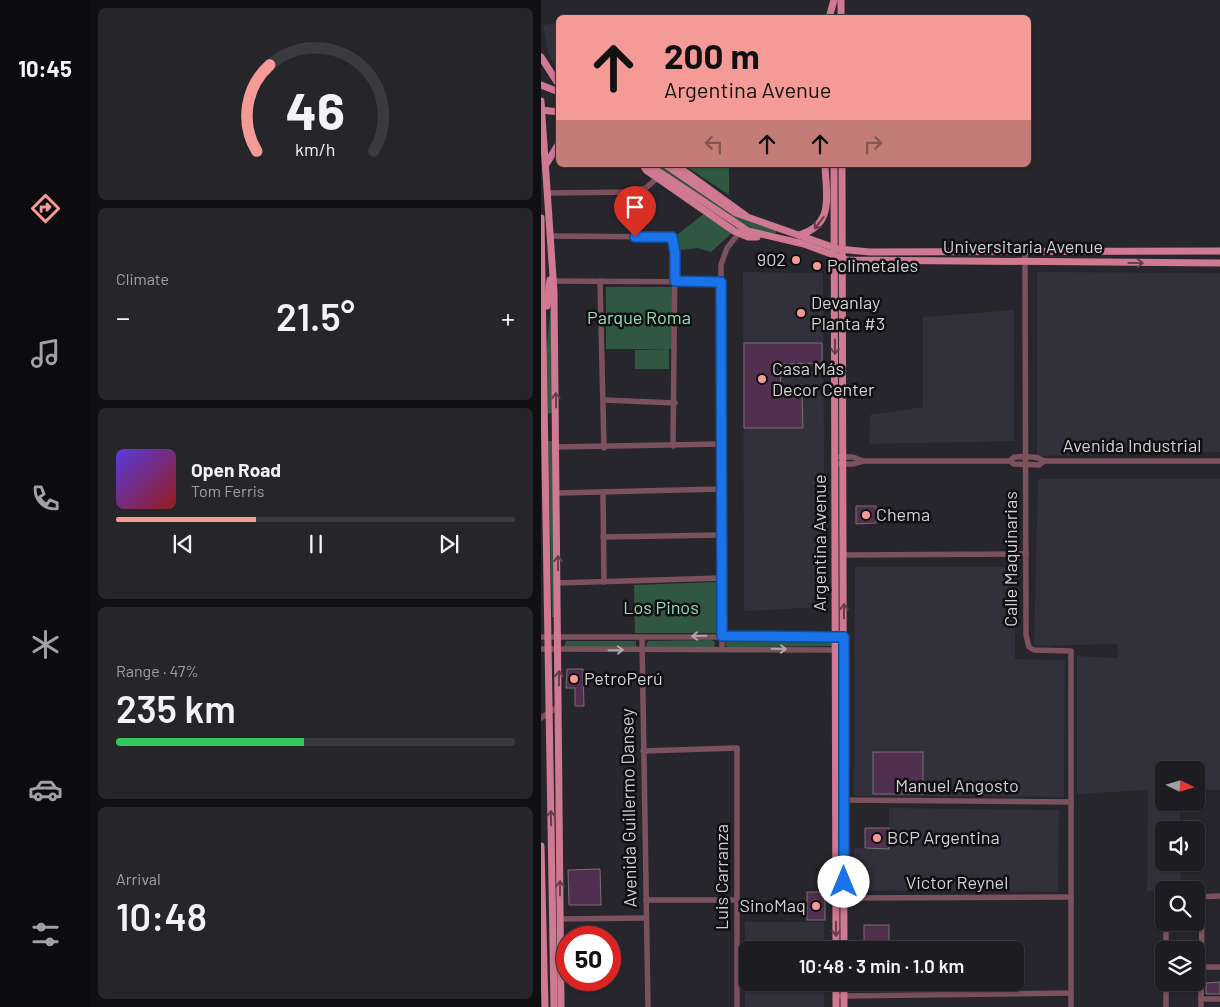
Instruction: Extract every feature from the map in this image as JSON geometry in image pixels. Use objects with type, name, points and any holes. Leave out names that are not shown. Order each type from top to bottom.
[{"type":"main road","points":[[830,15],[833,0]]},
{"type":"main road","points":[[833,0],[834,15]]},
{"type":"main road","points":[[841,0],[841,15]]},
{"type":"main road","points":[[541,57],[556,80]]},
{"type":"main road","points":[[541,86],[556,91]]},
{"type":"main road","points":[[541,101],[549,193],[557,447],[561,1007]]},
{"type":"main road","points":[[541,110],[556,112]]},
{"type":"main road","points":[[547,166],[556,148]]},
{"type":"main road","name":"Universitaria Avenue","points":[[645,167],[657,178],[747,237],[762,236],[804,244],[838,258],[868,262],[1220,262]]},
{"type":"main road","points":[[652,167],[739,226],[762,236]]},
{"type":"main road","name":"Universitaria Avenue","points":[[669,167],[736,213],[838,248],[870,252],[1220,251]]},
{"type":"main road","name":"Universitaria Avenue","points":[[678,167],[739,208],[747,217]]},
{"type":"main road","points":[[799,235],[816,228],[822,222],[826,198],[825,167]]},
{"type":"main road","name":"Argentina Avenue","points":[[834,167],[834,198],[838,248]]},
{"type":"main road","name":"Argentina Avenue","points":[[836,941],[840,637],[835,461],[838,248],[842,167]]},
{"type":"main road","points":[[826,198],[834,198]]},
{"type":"main road","points":[[541,218],[545,716],[550,790],[554,1007]]},
{"type":"main road","points":[[777,239],[779,229]]},
{"type":"main road","points":[[1110,252],[1110,262]]},
{"type":"main road","name":"Argentina Avenue","points":[[838,258],[844,461],[844,556],[840,637]]},
{"type":"main road","points":[[543,349],[551,266]]},
{"type":"main road","name":"Argentina Avenue","points":[[840,650],[844,800],[844,941]]},
{"type":"main road","points":[[550,790],[560,756]]},
{"type":"main road","points":[[541,846],[545,1007]]},
{"type":"main road","points":[[836,991],[836,1007]]},
{"type":"main road","points":[[844,991],[844,1007]]},
{"type":"street","points":[[549,193],[630,192],[646,188],[657,178]]},
{"type":"street","points":[[722,648],[721,282],[723,255],[739,233]]},
{"type":"street","points":[[550,236],[672,237],[675,252],[675,403],[673,446]]},
{"type":"street","name":"Calle Maquinarias","points":[[1025,252],[1026,642],[1034,650],[1071,651],[1071,1007]]},
{"type":"street","points":[[553,281],[721,282]]},
{"type":"street","points":[[600,281],[604,448]]},
{"type":"street","points":[[604,400],[675,403]]},
{"type":"street","points":[[557,447],[604,448],[721,444]]},
{"type":"street","name":"Avenida Industrial","points":[[1011,461],[1014,458],[1026,457],[1039,458],[1044,461],[1220,461]]},
{"type":"street","name":"Avenida Industrial","points":[[835,461],[1011,461],[1014,464],[1039,465],[1044,461]]},
{"type":"street","points":[[558,494],[721,489]]},
{"type":"street","points":[[603,492],[604,582]]},
{"type":"street","points":[[603,537],[722,535]]},
{"type":"street","points":[[844,556],[1026,554]]},
{"type":"street","points":[[558,583],[722,578]]},
{"type":"street","points":[[544,637],[840,637]]},
{"type":"street","name":"Avenida Guillermo Dansey","points":[[642,638],[648,1007]]},
{"type":"street","points":[[544,649],[722,648],[840,650]]},
{"type":"street","points":[[545,716],[559,706]]},
{"type":"street","name":"Luis Carranza","points":[[643,751],[737,748],[737,1007]]},
{"type":"street","name":"Manuel Angosto","points":[[844,800],[1071,802]]},
{"type":"street","points":[[1205,897],[1220,896]]},
{"type":"street","name":"Victor Reynel","points":[[844,898],[1071,897]]},
{"type":"street","points":[[646,900],[737,900]]},
{"type":"street","points":[[561,919],[646,918]]},
{"type":"street","points":[[1205,967],[1220,967]]},
{"type":"street","points":[[1166,991],[1166,1007]]},
{"type":"street","points":[[1200,991],[1201,1007]]},
{"type":"street","points":[[836,996],[1071,994]]},
{"type":"street","points":[[1201,1000],[1220,1000]]},
{"type":"shaded area","points":[[556,23],[556,68],[548,53],[543,25]]},
{"type":"shaded area","points":[[743,272],[823,273],[825,607],[744,611]]},
{"type":"shaded area","points":[[1037,272],[1220,273],[1220,452],[1037,456]]},
{"type":"shaded area","points":[[1014,310],[1014,441],[869,444],[870,415],[923,407],[923,317]]},
{"type":"shaded area","points":[[1038,479],[1220,479],[1220,790],[1205,790],[1205,761],[1155,761],[1155,811],[1180,811],[1180,821],[1155,821],[1155,871],[1180,871],[1181,881],[1155,881],[1155,891],[1147,891],[1148,790],[1077,794],[1077,656],[1118,658],[1117,644],[1034,646]]},
{"type":"shaded area","points":[[855,567],[1015,567],[1015,659],[1065,660],[1064,797],[854,796]]},
{"type":"shaded area","points":[[889,808],[1059,810],[1058,892],[854,890],[854,848],[889,849]]},
{"type":"shaded area","points":[[745,922],[824,922],[824,941],[745,941]]},
{"type":"shaded area","points":[[745,991],[824,991],[824,1007],[745,1007]]},
{"type":"green space","points":[[659,167],[668,167],[777,230],[775,235],[754,229],[742,223]]},
{"type":"green space","points":[[687,167],[729,167],[729,195]]},
{"type":"green space","points":[[705,213],[732,233],[711,252],[697,248],[680,250],[673,238]]},
{"type":"green space","name":"Parque Roma","points":[[606,287],[672,287],[673,349],[606,349]]},
{"type":"green space","points":[[551,304],[554,412],[547,414],[546,356]]},
{"type":"green space","points":[[669,349],[669,369],[635,369],[635,350]]},
{"type":"green space","points":[[548,441],[554,441],[556,617],[552,617]]},
{"type":"green space","name":"Los Pinos","points":[[718,582],[718,633],[635,633],[634,585]]},
{"type":"green space","points":[[711,640],[715,642],[714,647],[647,647],[646,645],[648,641]]},
{"type":"green space","points":[[726,640],[833,640],[833,646],[728,647],[725,645]]},
{"type":"green space","points":[[566,641],[636,641],[636,648],[564,647]]},
{"type":"building","name":"Casa Más Decor Center","points":[[744,343],[822,343],[822,363],[781,364],[780,393],[802,394],[803,428],[744,428]]},
{"type":"building","name":"Chema","points":[[856,506],[876,506],[876,523],[856,524]]},
{"type":"building","name":"PetroPerú","points":[[567,669],[583,669],[584,706],[575,706],[575,688],[566,688]]},
{"type":"building","points":[[873,752],[923,752],[923,794],[873,794]]},
{"type":"building","name":"BCP Argentina","points":[[865,828],[889,828],[889,849],[865,848]]},
{"type":"building","points":[[600,869],[601,905],[569,905],[568,870]]},
{"type":"building","name":"SinoMaq","points":[[807,892],[825,892],[825,920],[807,920]]},
{"type":"building","points":[[864,925],[889,925],[889,941],[864,941]]},
{"type":"building","points":[[1220,982],[1220,994],[1206,994],[1206,983]]},
{"type":"place","name":"902","points":[[796,260]]},
{"type":"place","name":"Polimetales","points":[[817,266]]},
{"type":"place","name":"Devanlay Planta #3","points":[[801,313]]},
{"type":"place","name":"Casa Más Decor Center","points":[[762,379]]},
{"type":"place","name":"Chema","points":[[866,515]]},
{"type":"place","name":"PetroPerú","points":[[574,679]]},
{"type":"place","name":"BCP Argentina","points":[[877,838]]},
{"type":"place","name":"SinoMaq","points":[[816,906]]},
{"type":"route","points":[[635,237],[672,237],[675,252],[675,281],[721,282],[722,636],[844,637],[844,882]]}]
